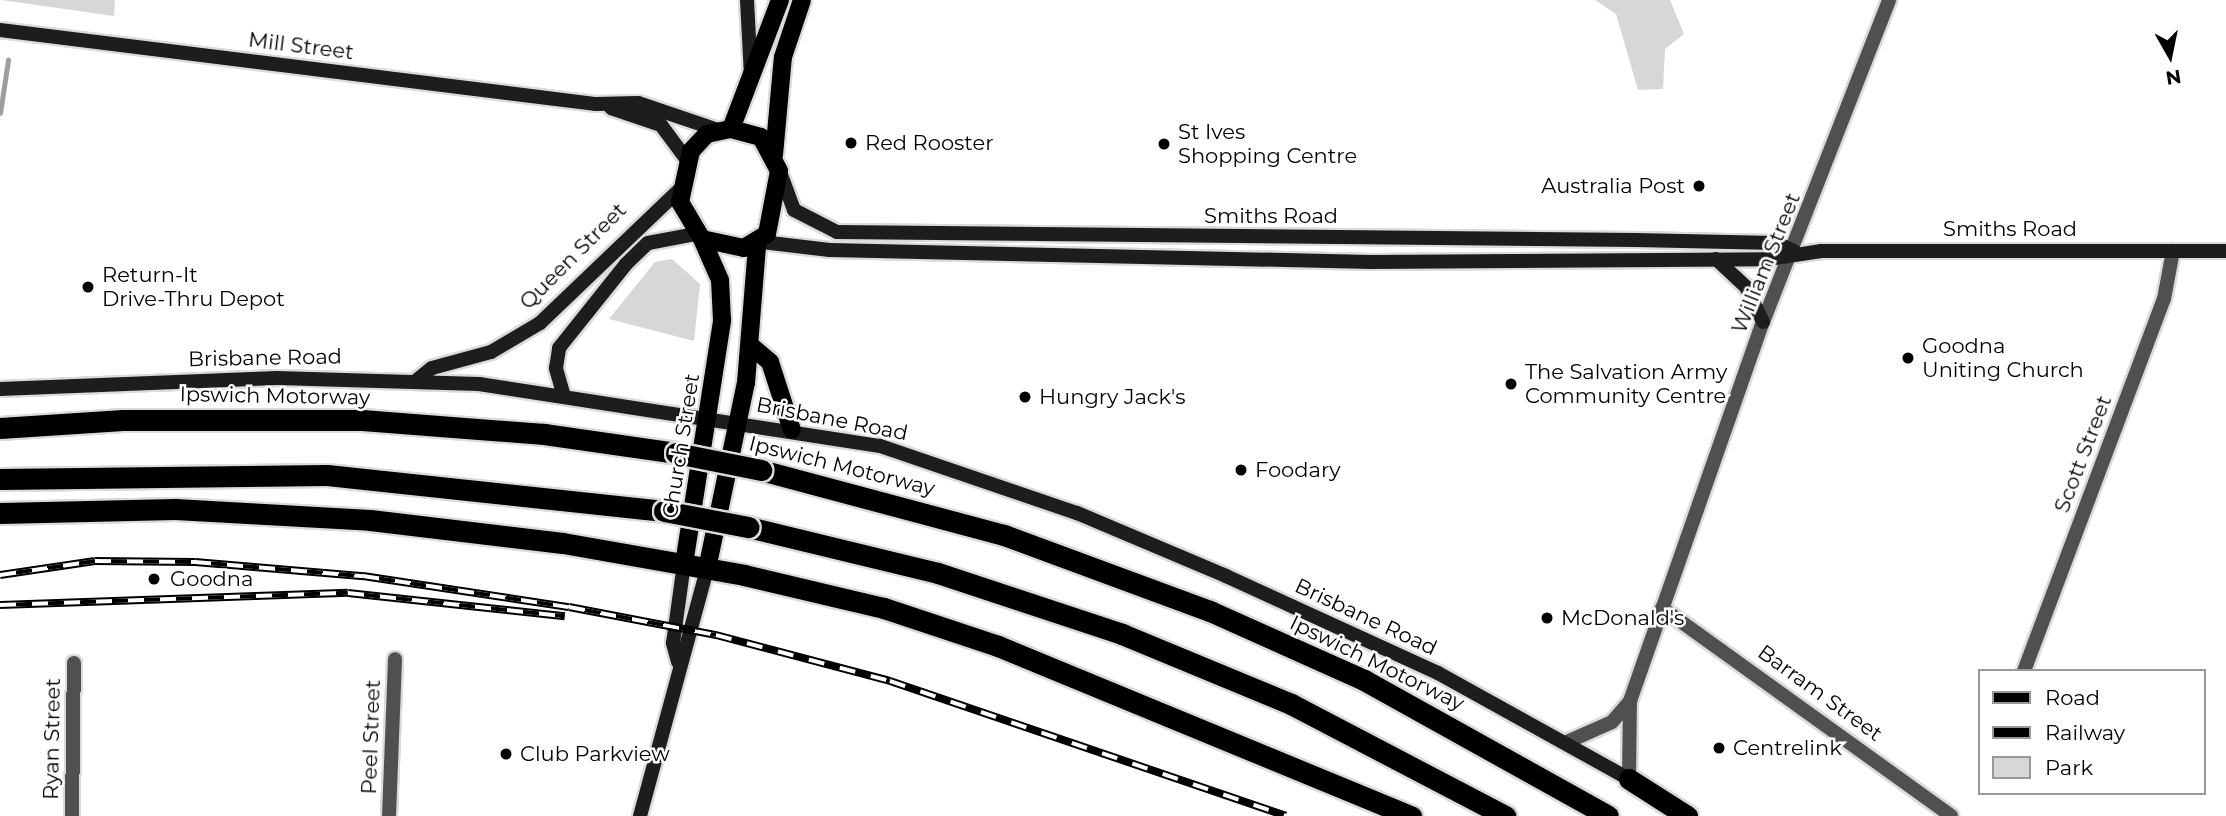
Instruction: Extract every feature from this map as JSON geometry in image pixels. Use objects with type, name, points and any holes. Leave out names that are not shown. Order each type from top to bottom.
[{"type":"highway","name":"Ipswich Motorway","points":[[0,428],[123,420],[362,420],[544,434],[676,453],[761,470],[1004,535],[1210,611],[1364,680],[1608,816]]},
{"type":"highway","points":[[0,479],[327,475],[664,511],[748,527],[938,573],[1122,634],[1291,704],[1505,816]]},
{"type":"highway","points":[[0,513],[200,509],[358,519],[684,564],[884,608],[998,646],[1410,816]]},
{"type":"highway","points":[[1629,779],[1688,816]]},
{"type":"main road","points":[[725,129],[751,81],[769,17],[780,0]]},
{"type":"main road","points":[[777,163],[752,132],[725,129],[698,142],[687,160],[680,189],[682,212],[699,237],[731,249],[760,244],[775,210],[783,57],[802,0]]},
{"type":"main road","name":"Church Street","points":[[684,564],[710,417],[723,303],[699,237]]},
{"type":"main road","name":"Church Street","points":[[706,569],[751,346],[760,244]]},
{"type":"main road","points":[[751,346],[770,362],[792,430]]},
{"type":"street","points":[[747,0],[751,81]]},
{"type":"street","name":"William Street","points":[[1629,779],[1630,701],[1763,322],[1794,251],[1889,0]]},
{"type":"street","name":"Mill Street","points":[[0,30],[596,104],[652,106],[725,129]]},
{"type":"street","name":"Mill Street","points":[[596,104],[661,125],[687,160]]},
{"type":"street","name":"Smiths Road","points":[[777,163],[794,210],[837,232],[1661,240],[1776,243],[1794,251]]},
{"type":"street","name":"Queen Street","points":[[417,380],[432,368],[491,352],[540,324],[680,189]]},
{"type":"street","name":"Queen Street","points":[[563,393],[556,368],[559,348],[626,264],[648,243],[699,237]]},
{"type":"street","name":"Smiths Road","points":[[760,244],[844,251],[1282,261],[1769,259],[1794,251],[2226,251]]},
{"type":"street","name":"Scott Street","points":[[2025,669],[2164,299],[2173,251]]},
{"type":"street","points":[[1716,259],[1746,287],[1763,322]]},
{"type":"street","name":"Brisbane Road","points":[[0,389],[219,379],[417,380],[563,393],[880,446],[1089,518],[1383,647],[1567,742],[1629,779]]},
{"type":"street","name":"Church Street","points":[[678,662],[673,643],[684,564]]},
{"type":"street","name":"Church Street","points":[[640,816],[678,662],[690,646],[706,569]]},
{"type":"street","name":"Barram Street","points":[[1662,608],[1951,816]]},
{"type":"street","name":"Peel Street","points":[[389,816],[395,659]]},
{"type":"street","name":"Ryan Street","points":[[72,816],[74,663]]},
{"type":"street","name":"William Street","points":[[1567,742],[1612,722],[1630,701]]},
{"type":"green space","points":[[1,0],[115,0],[114,16]]},
{"type":"green space","points":[[1595,0],[1670,0],[1684,34],[1665,49],[1663,89],[1638,90],[1616,14]]},
{"type":"green space","points":[[672,259],[700,284],[694,341],[609,319],[655,262]]},
{"type":"waterway","points":[[0,113],[8,60]]},
{"type":"railway","points":[[0,575],[95,561],[195,562],[363,576],[569,607],[716,635],[890,681],[1286,816]]},
{"type":"railway","points":[[0,605],[348,593],[565,616]]},
{"type":"place","name":"Red Rooster","points":[[851,143]]},
{"type":"place","name":"St Ives Shopping Centre","points":[[1164,144]]},
{"type":"place","name":"Australia Post","points":[[1699,186]]},
{"type":"place","name":"Return-It Drive-Thru Depot","points":[[88,287]]},
{"type":"place","name":"Goodna Uniting Church","points":[[1908,358]]},
{"type":"place","name":"The Salvation Army Community Centre","points":[[1511,384]]},
{"type":"place","name":"Hungry Jack's","points":[[1025,397]]},
{"type":"place","name":"Foodary","points":[[1241,470]]},
{"type":"place","name":"Goodna","points":[[154,579]]},
{"type":"place","name":"McDonald's","points":[[1547,618]]},
{"type":"place","name":"Centrelink","points":[[1719,748]]},
{"type":"place","name":"Club Parkview","points":[[506,754]]}]
